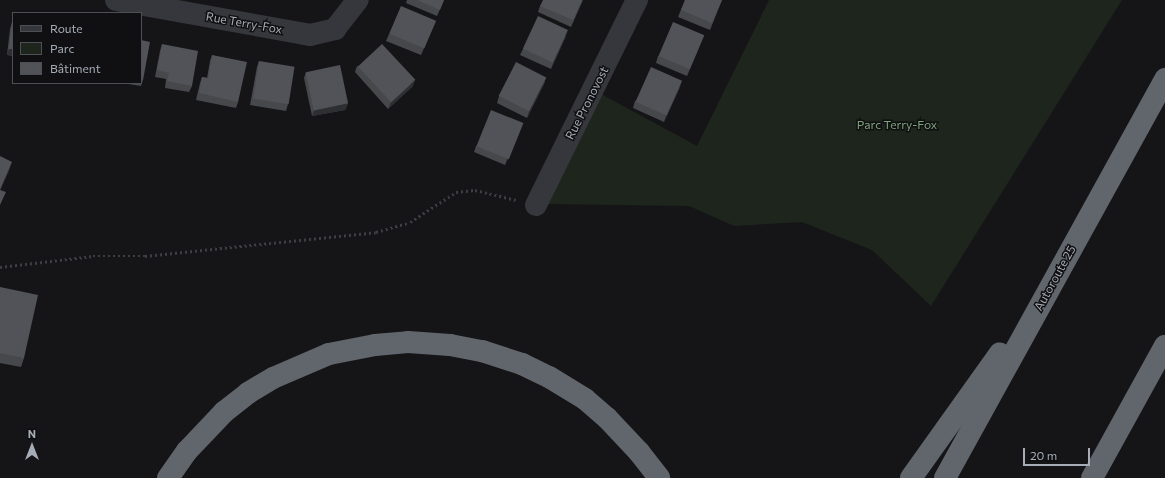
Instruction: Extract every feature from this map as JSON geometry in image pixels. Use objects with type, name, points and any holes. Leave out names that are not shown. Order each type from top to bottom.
[{"type":"highway","name":"Autoroute 25","points":[[946,478],[1165,79]]},
{"type":"highway","points":[[911,478],[1059,270]]},
{"type":"highway","points":[[168,478],[187,451],[224,412],[248,393],[273,378],[329,354],[375,344],[408,342],[450,345],[482,351],[522,364],[550,377],[584,399],[607,418],[639,452],[659,478]]},
{"type":"highway","points":[[1092,478],[1165,346]]},
{"type":"highway","points":[[1105,478],[1147,379]]},
{"type":"street","name":"Rue Terry-Fox","points":[[116,0],[310,35],[335,29],[358,0]]},
{"type":"street","name":"Rue Pronovost","points":[[536,205],[637,0]]},
{"type":"path","points":[[0,267],[93,256],[145,256],[376,232],[410,222],[456,192],[475,190],[536,205]]},
{"type":"green space","name":"Parc Terry-Fox","points":[[769,0],[1122,0],[931,306],[872,250],[802,222],[734,226],[689,206],[542,204],[590,88],[697,146]]},
{"type":"building","points":[[417,0],[444,0],[440,10]]},
{"type":"building","points":[[543,0],[582,0],[573,20],[540,6]]},
{"type":"building","points":[[685,0],[722,0],[712,23],[681,10]]},
{"type":"building","points":[[401,6],[436,21],[424,48],[389,34]]},
{"type":"building","points":[[538,16],[568,30],[553,63],[523,49]]},
{"type":"building","points":[[12,22],[12,49],[9,49]]},
{"type":"building","points":[[673,22],[704,35],[690,69],[659,56]]},
{"type":"building","points":[[142,40],[150,42],[142,80]]},
{"type":"building","points":[[162,44],[198,51],[192,86],[167,81],[169,73],[157,70]]},
{"type":"building","points":[[382,44],[415,80],[391,102],[358,67]]},
{"type":"building","points":[[212,55],[247,62],[238,102],[199,93],[202,77],[208,78]]},
{"type":"building","points":[[259,61],[295,67],[289,104],[253,99]]},
{"type":"building","points":[[516,62],[546,77],[529,111],[499,96]]},
{"type":"building","points":[[340,65],[348,103],[314,110],[306,72]]},
{"type":"building","points":[[651,67],[682,81],[667,116],[636,102]]},
{"type":"building","points":[[491,110],[523,123],[509,159],[476,146]]},
{"type":"building","points":[[0,156],[12,162],[0,190]]},
{"type":"building","points":[[0,190],[6,192],[0,205]]},
{"type":"building","points":[[0,287],[38,295],[24,358],[0,353]]}]
